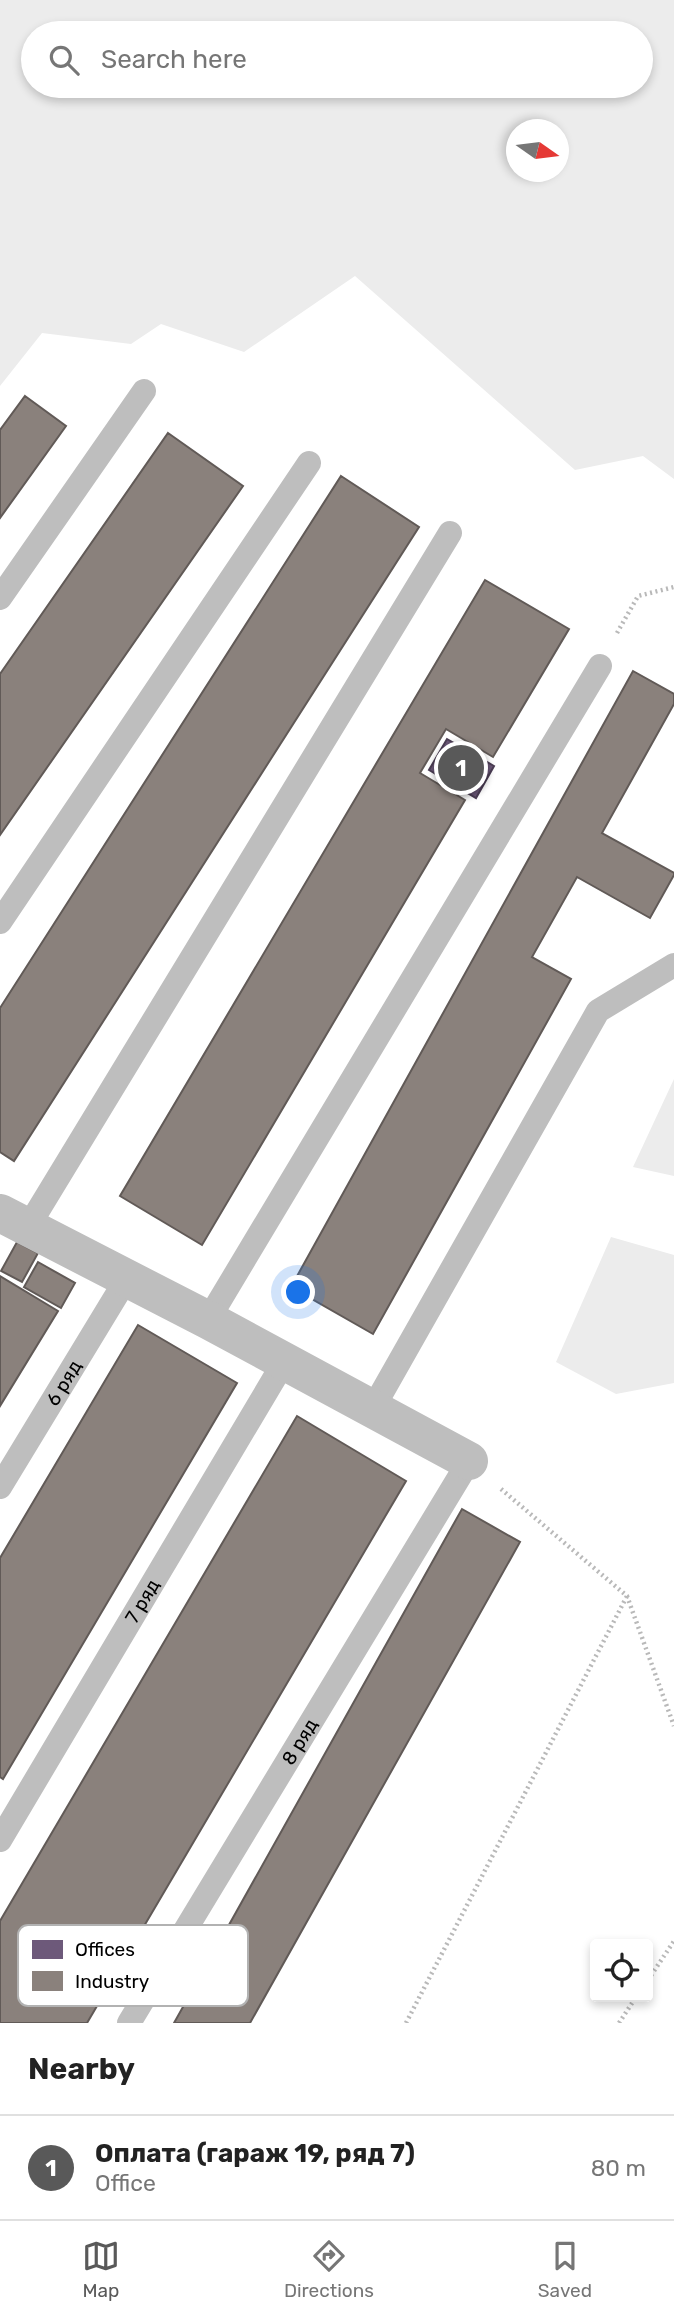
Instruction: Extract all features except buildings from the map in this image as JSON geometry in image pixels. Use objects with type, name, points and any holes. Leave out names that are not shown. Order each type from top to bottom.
[{"type":"street","points":[[14,1220],[208,1320],[469,1461]]},
{"type":"lane","points":[[0,598],[144,391]]},
{"type":"lane","points":[[0,922],[309,463]]},
{"type":"lane","points":[[14,1220],[450,533]]},
{"type":"lane","points":[[208,1320],[600,666]]},
{"type":"lane","points":[[372,1409],[598,1011],[674,965]]},
{"type":"lane","name":"6 ряд","points":[[0,1487],[127,1278]]},
{"type":"lane","name":"7 ряд","points":[[0,1840],[284,1362]]},
{"type":"lane","name":"8 ряд","points":[[188,1925],[469,1461]]},
{"type":"lane","name":"8 ряд","points":[[129,2023],[139,2006]]},
{"type":"path","points":[[600,666],[638,596],[674,587]]},
{"type":"path","points":[[469,1461],[627,1596],[674,1726]]},
{"type":"path","points":[[406,2023],[627,1596]]},
{"type":"path","points":[[653,1972],[674,1941]]},
{"type":"path","points":[[619,2023],[633,2002]]},
{"type":"shaded area","points":[[0,0],[674,0],[674,479],[643,456],[575,470],[355,276],[244,352],[161,324],[131,344],[42,333],[0,386]]},
{"type":"shaded area","points":[[674,1079],[674,1176],[633,1167]]},
{"type":"shaded area","points":[[611,1237],[674,1255],[674,1383],[616,1394],[556,1362]]},
{"type":"place","name":"Оплата (гараж 19, ряд 7)","points":[[461,768]]}]
